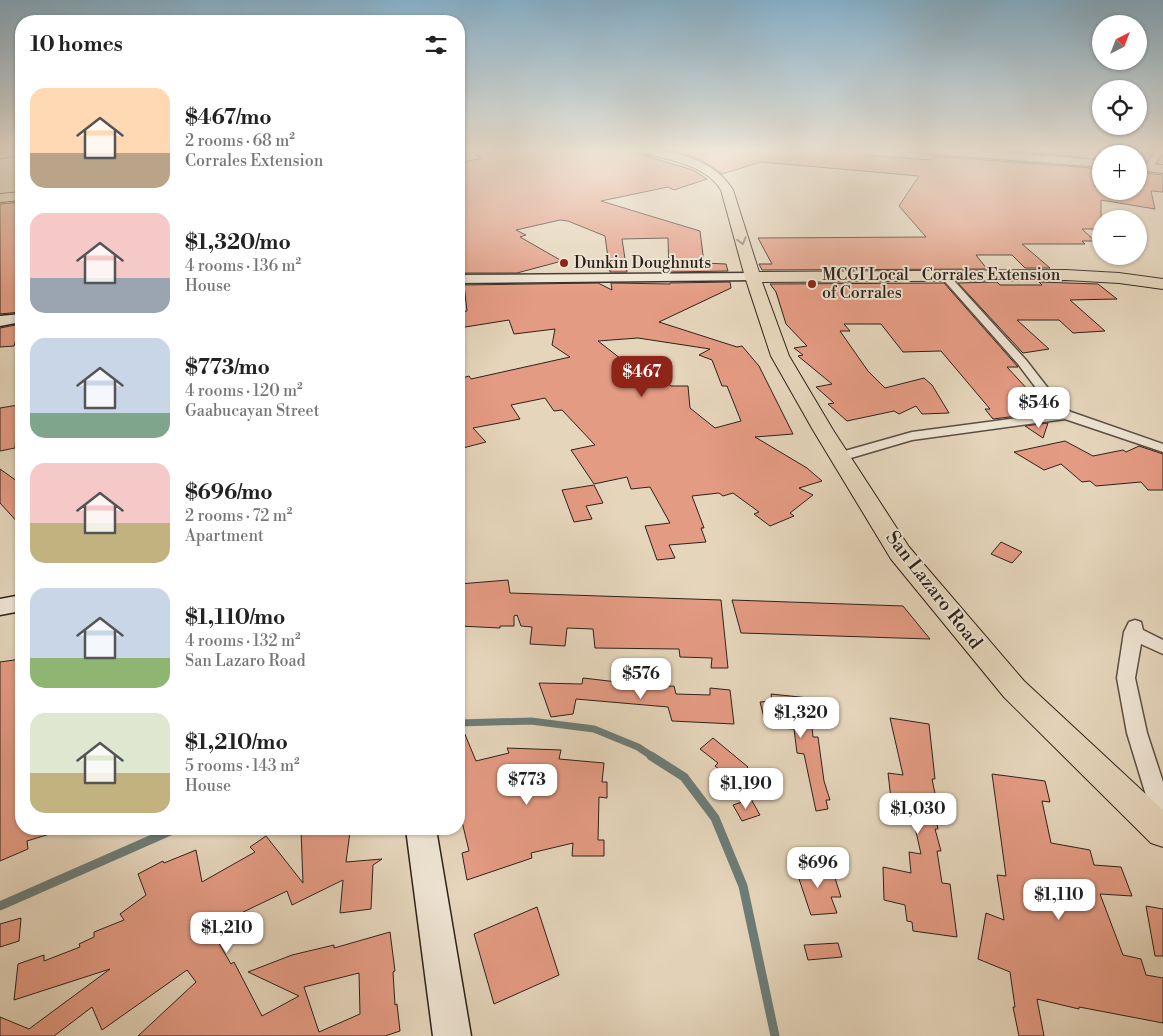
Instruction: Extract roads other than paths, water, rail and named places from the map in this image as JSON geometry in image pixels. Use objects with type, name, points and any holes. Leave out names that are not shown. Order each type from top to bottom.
[{"type":"main road","name":"San Lazaro Road","points":[[730,197],[752,277],[783,363],[900,553],[1014,689],[1163,832]]},
{"type":"main road","name":"Corrales Extension","points":[[465,280],[944,275],[1082,276],[1163,284]]},
{"type":"main road","points":[[0,321],[15,319]]},
{"type":"main road","points":[[0,607],[15,604]]},
{"type":"main road","points":[[422,835],[452,1036]]},
{"type":"street","points":[[944,275],[1022,362],[1057,408],[1066,415],[1163,448]]},
{"type":"street","points":[[840,456],[891,440],[912,436],[997,426],[1066,415]]},
{"type":"street","points":[[1163,648],[1134,629],[1126,678],[1137,733],[1163,814]]},
{"type":"waterway","points":[[465,723],[531,721],[594,729],[638,747],[653,757]]},
{"type":"waterway","points":[[651,756],[684,777],[715,818],[743,886],[775,1036]]},
{"type":"waterway","points":[[0,906],[161,835]]},
{"type":"place","name":"Dunkin Doughnuts","points":[[564,263]]},
{"type":"place","name":"MCGI Local of Corrales","points":[[812,284]]}]
